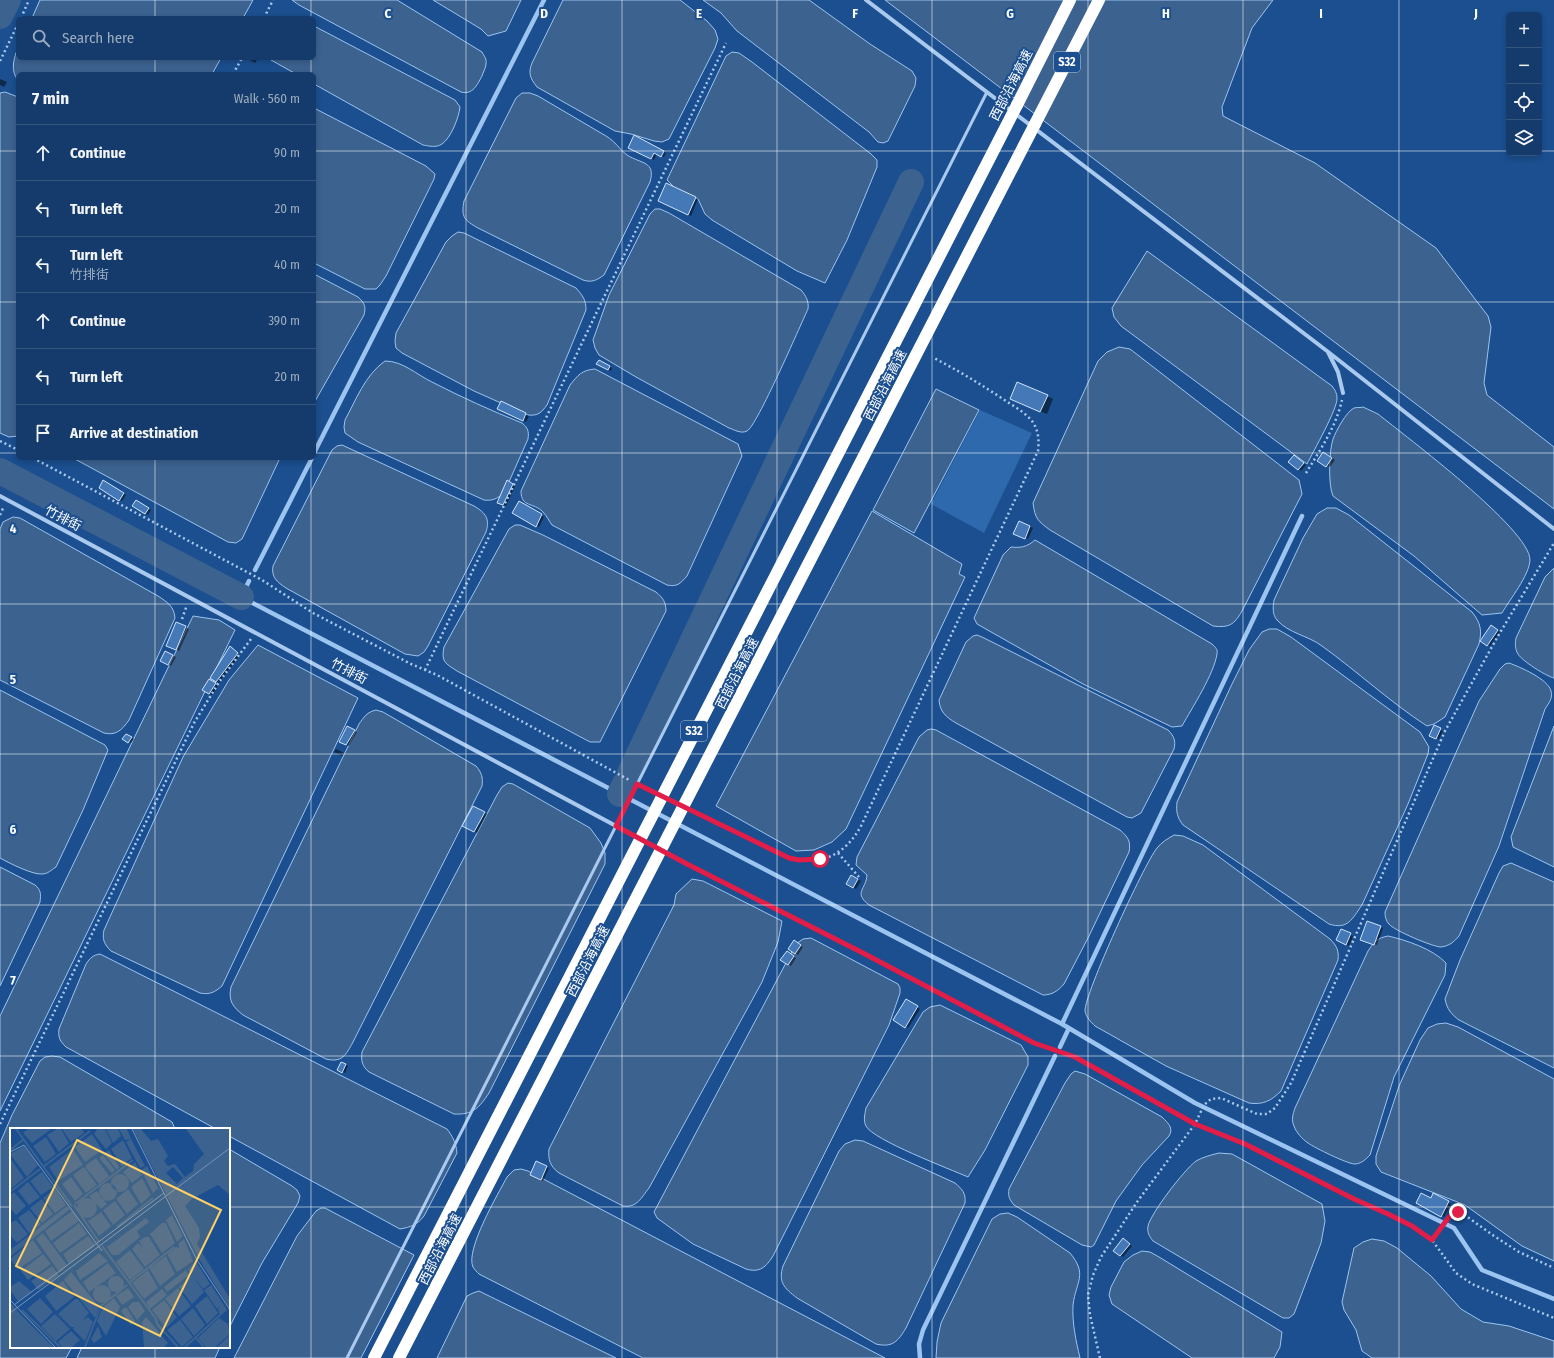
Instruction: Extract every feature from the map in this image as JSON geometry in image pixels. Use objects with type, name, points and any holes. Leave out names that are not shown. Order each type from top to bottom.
[{"type":"highway","name":"西部沿海高速","points":[[374,1358],[1070,0]]},
{"type":"highway","name":"西部沿海高速","points":[[399,1358],[1099,0]]},
{"type":"street","points":[[866,0],[1327,351],[1554,529]]},
{"type":"street","points":[[1327,351],[1338,372],[1343,393]]},
{"type":"street","name":"竹排街","points":[[0,496],[687,864]]},
{"type":"lane","points":[[348,1358],[987,92]]},
{"type":"path","points":[[22,16],[29,0]]},
{"type":"path","points":[[265,16],[273,0]]},
{"type":"path","points":[[0,61],[16,28]]},
{"type":"path","points":[[425,670],[726,43]]},
{"type":"path","points":[[234,72],[241,60]]},
{"type":"path","points":[[692,811],[789,858],[799,860],[820,859],[838,853],[850,844],[861,826],[1038,451],[1039,438],[1037,431],[1029,419],[1017,409],[974,380],[934,358]]},
{"type":"path","points":[[1306,473],[1333,426],[1339,411],[1343,393]]},
{"type":"path","points":[[0,441],[16,449]]},
{"type":"path","points":[[37,460],[262,580],[312,613],[411,664],[437,675],[637,784]]},
{"type":"path","points":[[1100,1358],[1090,1315],[1088,1295],[1093,1275],[1101,1257],[1137,1202],[1195,1124],[1207,1102],[1211,1099],[1221,1098],[1257,1114],[1267,1114],[1275,1108],[1291,1083],[1445,731],[1498,636],[1554,543]]},
{"type":"path","points":[[182,619],[190,597]]},
{"type":"path","points":[[0,1124],[194,723],[219,682],[256,632]]},
{"type":"path","points":[[838,853],[860,877]]},
{"type":"path","points":[[687,864],[863,953],[1034,1043],[1075,1057],[1195,1124],[1245,1144],[1354,1199],[1394,1216],[1432,1240],[1456,1273],[1472,1284],[1554,1318]]},
{"type":"path","points":[[1432,1240],[1449,1217],[1453,1214],[1462,1213],[1519,1252],[1554,1268]]},
{"type":"shaded area","points":[[40,0],[253,0],[244,16],[33,16]]},
{"type":"shaded area","points":[[292,0],[397,0],[482,52],[486,61],[486,66],[482,76],[472,91],[465,93],[461,92]]},
{"type":"shaded area","points":[[433,0],[521,0],[506,31],[488,36],[481,29]]},
{"type":"shaded area","points":[[563,0],[680,0],[707,21],[715,30],[718,39],[715,48],[669,139],[662,142],[654,141],[615,131],[537,87],[530,75],[532,63]]},
{"type":"shaded area","points":[[703,0],[809,0],[870,44],[912,71],[916,78],[915,86],[888,141],[883,143],[878,142],[869,132],[737,31],[721,13]]},
{"type":"shaded area","points":[[885,0],[1273,0],[1252,28],[1222,107],[1223,116],[1315,163],[1436,248],[1488,316],[1491,327],[1484,383],[1487,395],[1554,447],[1554,509]]},
{"type":"shaded area","points":[[316,27],[455,100],[460,107],[454,127],[445,141],[437,146],[423,145],[316,85],[316,72],[292,72],[271,60],[316,60]]},
{"type":"shaded area","points":[[732,52],[739,53],[752,62],[877,160],[877,167],[847,240],[825,283],[797,271],[712,220],[705,214],[698,199],[676,189],[667,180],[726,56]]},
{"type":"shaded area","points":[[16,53],[16,60],[220,60],[213,72],[16,72],[16,76],[13,68]]},
{"type":"shaded area","points":[[5,92],[16,96],[16,436],[9,437],[0,433],[0,93]]},
{"type":"shaded area","points":[[522,93],[530,93],[538,96],[606,136],[627,155],[646,164],[651,170],[650,182],[604,275],[597,280],[583,280],[478,228],[469,223],[463,214],[464,201],[516,98]]},
{"type":"shaded area","points":[[316,109],[426,166],[435,174],[434,179],[386,276],[376,289],[365,289],[316,264]]},
{"type":"shaded area","points":[[655,209],[660,209],[669,213],[801,290],[807,299],[808,309],[769,395],[752,425],[745,432],[740,432],[729,428],[636,377],[599,355],[595,348],[593,340],[609,295],[650,214]]},
{"type":"shaded area","points":[[458,232],[464,233],[576,288],[584,298],[586,310],[547,405],[537,414],[528,415],[474,391],[402,353],[396,348],[396,333],[446,242]]},
{"type":"shaded area","points":[[1147,251],[1332,386],[1337,395],[1334,411],[1307,464],[1121,326],[1114,317],[1112,308]]},
{"type":"shaded area","points":[[316,275],[358,297],[364,303],[364,315],[316,399]]},
{"type":"shaded area","points":[[1119,347],[1130,349],[1299,480],[1302,494],[1242,611],[1234,622],[1227,626],[1213,626],[1050,530],[1040,522],[1036,516],[1033,503],[1098,361],[1107,352]]},
{"type":"shaded area","points":[[385,361],[398,363],[443,388],[526,426],[528,430],[528,439],[504,493],[494,499],[484,500],[358,442],[345,433],[345,420],[362,388],[372,373]]},
{"type":"shaded area","points":[[595,369],[738,444],[742,456],[687,576],[676,585],[667,585],[552,525],[543,512],[523,500],[521,491],[570,385],[575,378],[581,374]]},
{"type":"shaded area","points":[[936,389],[979,410],[914,533],[873,510]]},
{"type":"shaded area","points":[[1363,407],[1378,414],[1464,484],[1510,527],[1525,546],[1530,560],[1529,566],[1523,580],[1502,613],[1482,615],[1414,556],[1333,496],[1330,484],[1330,468],[1333,439],[1348,413],[1354,408]]},
{"type":"shaded area","points":[[980,410],[1032,433],[984,533],[931,504]]},
{"type":"shaded area","points":[[342,445],[474,506],[482,511],[486,517],[488,523],[486,532],[428,646],[424,652],[418,656],[405,654],[286,588],[277,581],[274,576],[273,566],[332,450],[337,446]]},
{"type":"shaded area","points":[[77,460],[279,460],[242,539],[236,543],[228,542]]},
{"type":"shaded area","points":[[1327,508],[1336,508],[1349,515],[1472,612],[1479,624],[1479,644],[1445,717],[1434,724],[1427,726],[1400,707],[1322,646],[1287,628],[1275,618],[1273,610],[1274,600],[1303,538],[1317,514]]},
{"type":"shaded area","points":[[872,511],[962,564],[959,574],[965,577],[846,829],[832,842],[814,850],[796,851],[716,806]]},
{"type":"shaded area","points":[[13,517],[20,518],[158,596],[172,607],[175,618],[129,720],[124,727],[115,733],[104,733],[0,680],[0,529],[3,522]]},
{"type":"shaded area","points":[[515,525],[520,525],[543,535],[656,592],[665,603],[666,611],[600,742],[590,742],[457,671],[445,662],[443,656],[444,647],[509,529]]},
{"type":"shaded area","points":[[1035,540],[1215,647],[1217,654],[1212,671],[1182,726],[1172,727],[1083,684],[977,624],[974,618],[1003,555],[1011,547],[1024,546]]},
{"type":"shaded area","points":[[1554,568],[1554,678],[1540,671],[1520,657],[1516,650],[1515,644],[1516,638],[1545,577]]},
{"type":"shaded area","points":[[193,616],[219,620],[235,630],[0,1111],[0,1016]]},
{"type":"shaded area","points":[[1269,629],[1277,629],[1291,637],[1420,732],[1429,747],[1428,754],[1408,804],[1362,905],[1349,922],[1341,926],[1329,924],[1183,825],[1177,814],[1177,802],[1232,684],[1249,650],[1262,632]]},
{"type":"shaded area","points":[[977,635],[1170,732],[1175,741],[1174,749],[1141,813],[1132,818],[1127,817],[956,723],[944,714],[939,700],[966,642],[973,636]]},
{"type":"shaded area","points":[[258,645],[358,698],[222,986],[207,994],[200,993],[111,951],[103,939],[103,933],[183,757],[229,680]]},
{"type":"shaded area","points":[[1509,663],[1520,667],[1545,682],[1551,691],[1551,698],[1545,709],[1499,846],[1459,936],[1449,945],[1441,947],[1414,938],[1392,927],[1386,920],[1385,912],[1479,701],[1500,669],[1505,664]]},
{"type":"shaded area","points":[[0,690],[105,745],[108,750],[83,810],[56,867],[48,873],[38,874],[27,871],[0,858]]},
{"type":"shaded area","points":[[376,710],[383,712],[476,766],[482,776],[482,786],[350,1047],[343,1057],[336,1060],[331,1060],[326,1059],[243,1015],[232,1003],[230,992],[231,987],[359,724],[368,713]]},
{"type":"shaded area","points":[[1554,726],[1554,867],[1513,847],[1511,837]]},
{"type":"shaded area","points":[[927,730],[936,730],[1120,830],[1128,840],[1130,845],[1129,852],[1089,936],[1064,984],[1057,991],[1043,995],[869,905],[862,897],[861,894],[867,875],[856,865],[857,857],[919,737]]},
{"type":"shaded area","points":[[508,783],[513,784],[590,828],[601,843],[605,853],[605,864],[489,1093],[475,1110],[461,1114],[454,1114],[369,1072],[362,1063],[362,1052],[497,795],[502,787]]},
{"type":"shaded area","points":[[1174,835],[1183,836],[1203,845],[1330,939],[1337,949],[1338,960],[1281,1091],[1266,1102],[1249,1103],[1166,1066],[1095,1026],[1085,1011],[1087,1000],[1094,981],[1140,878],[1157,848]]},
{"type":"shaded area","points":[[1511,863],[1554,882],[1554,1068],[1459,1020],[1450,1011],[1445,999],[1460,960],[1499,873],[1503,866]]},
{"type":"shaded area","points":[[0,867],[35,885],[40,892],[40,902],[0,986]]},
{"type":"shaded area","points":[[692,879],[703,881],[782,921],[778,942],[762,982],[649,1188],[638,1202],[632,1205],[623,1206],[559,1173],[550,1162],[549,1149],[674,905],[676,894]]},
{"type":"shaded area","points":[[1388,936],[1403,940],[1434,953],[1446,963],[1445,975],[1394,1077],[1370,1155],[1365,1160],[1354,1164],[1331,1155],[1306,1141],[1296,1131],[1293,1124],[1293,1117],[1295,1108],[1368,951],[1376,941]]},
{"type":"shaded area","points":[[811,938],[898,984],[900,993],[889,1025],[773,1256],[765,1266],[759,1270],[751,1270],[693,1244],[657,1218],[654,1212],[796,944],[803,939]]},
{"type":"shaded area","points":[[100,954],[447,1129],[454,1140],[457,1153],[424,1216],[414,1225],[400,1229],[230,1137],[230,1128],[214,1128],[66,1047],[60,1039],[59,1029],[86,964],[95,955]]},
{"type":"shaded area","points":[[940,1005],[1021,1045],[1028,1057],[1028,1065],[985,1150],[968,1177],[882,1139],[866,1126],[864,1117],[866,1108],[923,1012],[930,1007]]},
{"type":"shaded area","points":[[1446,1023],[1458,1027],[1554,1079],[1554,1261],[1522,1246],[1465,1205],[1381,1172],[1376,1164],[1376,1156],[1399,1086],[1420,1040],[1428,1028],[1437,1024]]},
{"type":"shaded area","points":[[45,1057],[60,1057],[172,1122],[175,1128],[10,1128],[10,1348],[71,1348],[66,1358],[0,1358],[0,1143],[12,1115],[40,1061]]},
{"type":"shaded area","points":[[1075,1071],[1085,1074],[1162,1117],[1171,1128],[1169,1136],[1142,1165],[1116,1201],[1094,1245],[1091,1247],[1082,1245],[1014,1205],[1009,1196],[1009,1189],[1065,1083]]},
{"type":"shaded area","points":[[855,1140],[863,1141],[955,1183],[962,1189],[965,1196],[965,1203],[906,1328],[897,1340],[887,1345],[876,1344],[797,1298],[783,1284],[781,1276],[783,1266],[839,1151],[845,1144]]},
{"type":"shaded area","points":[[230,1150],[292,1186],[297,1190],[300,1196],[298,1203],[262,1263],[230,1326]]},
{"type":"shaded area","points":[[1219,1153],[1232,1154],[1322,1204],[1325,1221],[1321,1243],[1294,1314],[1289,1318],[1283,1318],[1153,1241],[1150,1237],[1148,1226],[1150,1220],[1184,1173],[1196,1161]]},
{"type":"shaded area","points":[[521,1169],[528,1171],[885,1358],[643,1358],[479,1274],[473,1267],[472,1259],[478,1236],[490,1208],[507,1177],[514,1170]]},
{"type":"shaded area","points":[[321,1208],[325,1208],[414,1255],[361,1358],[234,1358],[297,1236],[316,1211]]},
{"type":"shaded area","points":[[1008,1213],[1017,1217],[1070,1253],[1078,1267],[1080,1273],[1074,1297],[1073,1318],[1080,1358],[936,1358],[937,1342],[941,1323],[992,1219],[1000,1214]]},
{"type":"shaded area","points":[[1372,1239],[1384,1241],[1397,1248],[1431,1276],[1461,1309],[1483,1322],[1509,1326],[1554,1341],[1554,1358],[1372,1358],[1362,1351],[1356,1330],[1344,1310],[1342,1302],[1354,1248],[1363,1242]]},
{"type":"shaded area","points":[[1142,1251],[1150,1252],[1159,1257],[1282,1332],[1280,1347],[1274,1358],[1192,1358],[1112,1304],[1109,1295],[1111,1287],[1124,1262],[1133,1255]]},
{"type":"shaded area","points":[[479,1291],[616,1358],[437,1358],[467,1296]]},
{"type":"shaded area","points":[[82,1348],[220,1348],[215,1358],[77,1358]]},
{"type":"building","points":[[634,135],[664,151],[661,157],[654,153],[651,159],[628,148]]},
{"type":"building","points":[[666,183],[696,197],[688,215],[658,201]]},
{"type":"building","points":[[599,360],[610,366],[608,370],[596,364]]},
{"type":"building","points":[[1017,382],[1048,395],[1040,412],[1010,399]]},
{"type":"building","points":[[501,401],[526,413],[523,421],[497,409]]},
{"type":"building","points":[[1323,452],[1332,458],[1326,467],[1317,461]]},
{"type":"building","points":[[1294,455],[1304,463],[1298,470],[1288,462]]},
{"type":"building","points":[[103,480],[124,493],[119,501],[99,488]]},
{"type":"building","points":[[507,480],[513,484],[503,505],[497,503]]},
{"type":"building","points":[[136,500],[149,508],[145,514],[132,506]]},
{"type":"building","points":[[519,501],[542,514],[536,527],[512,513]]},
{"type":"building","points":[[1019,521],[1030,526],[1025,539],[1013,534]]},
{"type":"building","points":[[176,622],[186,626],[176,650],[166,646]]},
{"type":"building","points":[[1491,625],[1498,630],[1487,646],[1480,641]]},
{"type":"building","points":[[230,646],[238,653],[216,682],[210,678]]},
{"type":"building","points":[[165,651],[173,655],[168,665],[160,661]]},
{"type":"building","points":[[209,679],[216,683],[209,694],[202,690]]},
{"type":"building","points":[[1434,725],[1441,728],[1436,739],[1429,736]]},
{"type":"building","points":[[347,726],[355,730],[346,745],[339,742]]},
{"type":"building","points":[[126,734],[132,737],[128,743],[122,739]]},
{"type":"building","points":[[473,806],[485,812],[474,832],[462,826]]},
{"type":"building","points":[[851,875],[858,879],[853,888],[846,884]]},
{"type":"building","points":[[1367,921],[1381,926],[1374,945],[1360,940]]},
{"type":"building","points":[[1341,929],[1351,933],[1346,945],[1336,940]]},
{"type":"building","points":[[794,940],[801,945],[795,954],[788,949]]},
{"type":"building","points":[[787,951],[794,956],[788,965],[780,960]]},
{"type":"building","points":[[906,999],[918,1006],[905,1028],[893,1020]]},
{"type":"building","points":[[341,1062],[346,1064],[342,1073],[337,1070]]},
{"type":"building","points":[[536,1161],[547,1166],[541,1180],[530,1175]]},
{"type":"building","points":[[1421,1193],[1431,1198],[1433,1193],[1449,1201],[1441,1217],[1416,1203]]},
{"type":"building","points":[[1123,1238],[1130,1244],[1120,1256],[1113,1251]]},
{"type":"waterway","points":[[0,16],[8,0]]},
{"type":"waterway","points":[[316,449],[544,0]]},
{"type":"waterway","points":[[630,773],[911,182]]},
{"type":"waterway","points":[[255,570],[311,460]]},
{"type":"waterway","points":[[0,471],[241,597]]},
{"type":"waterway","points":[[1062,1024],[1302,516]]},
{"type":"waterway","points":[[249,581],[241,597],[1062,1024],[1195,1103],[1454,1228],[1482,1270],[1554,1299]]},
{"type":"waterway","points":[[620,794],[625,784]]},
{"type":"waterway","points":[[1060,1047],[1069,1028]]},
{"type":"waterway","points":[[920,1358],[919,1344],[923,1330],[1055,1056]]},
{"type":"route","points":[[820,859],[799,860],[789,858],[637,784],[616,826],[1034,1043],[1075,1057],[1195,1124],[1245,1144],[1319,1182],[1412,1226],[1432,1240],[1449,1217],[1458,1212]]}]
